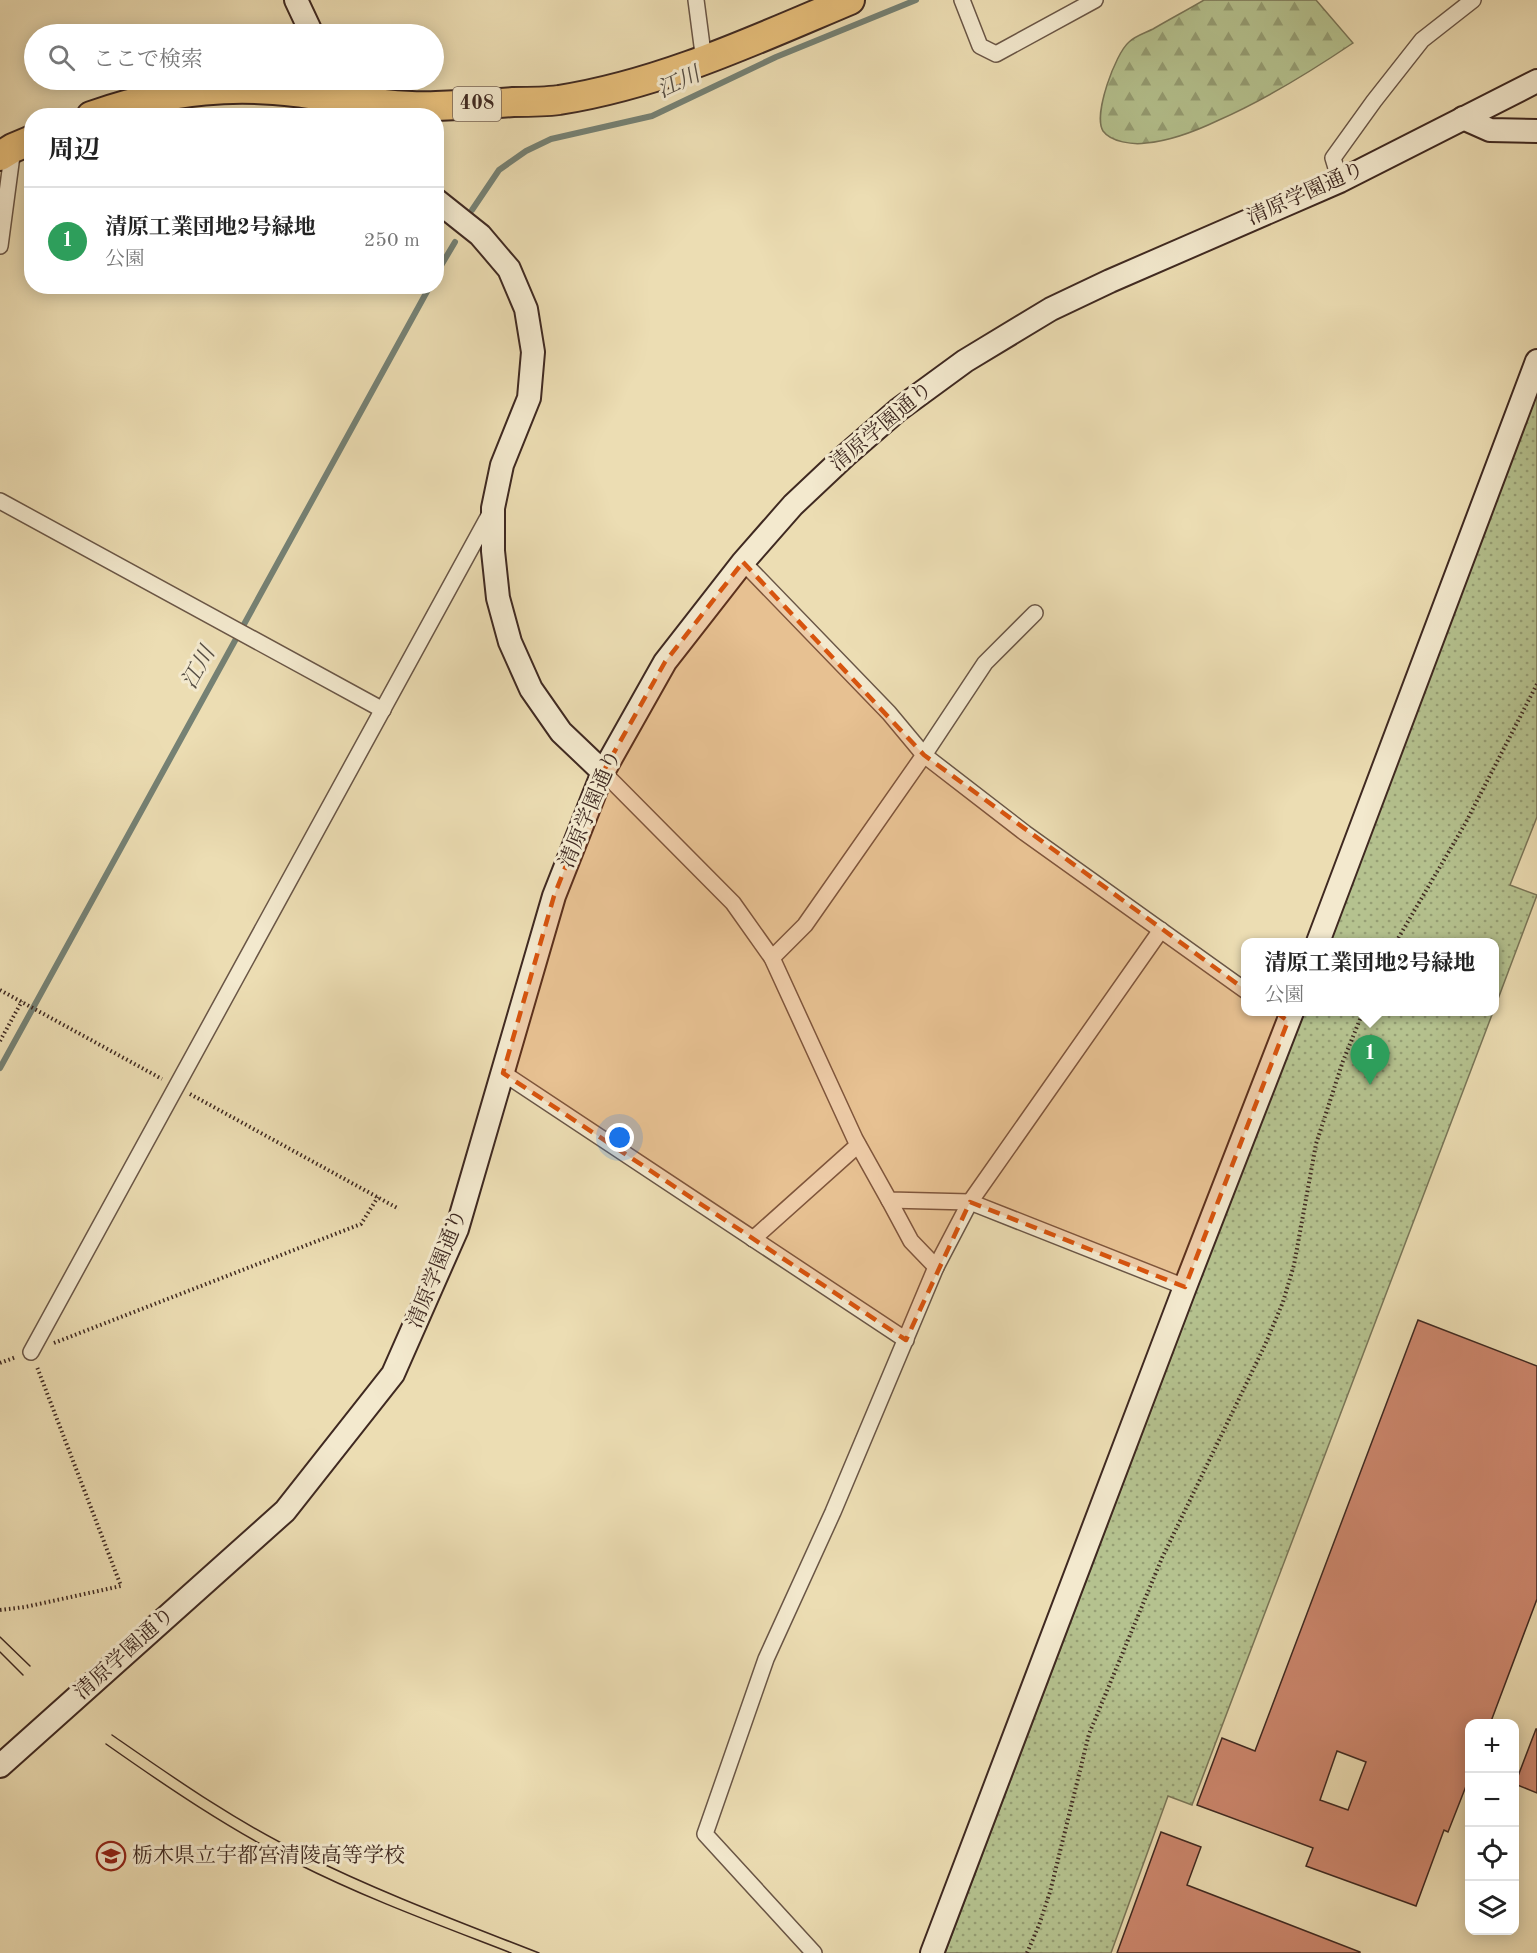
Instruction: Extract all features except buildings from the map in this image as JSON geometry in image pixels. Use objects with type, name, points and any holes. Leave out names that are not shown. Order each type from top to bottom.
[{"type":"highway","name":"408","points":[[274,90],[383,103],[433,106],[557,100],[617,87],[704,61],[850,0]]},
{"type":"highway","name":"408","points":[[114,108],[171,94],[217,90]]},
{"type":"street","points":[[296,0],[307,24]]},
{"type":"street","points":[[696,0],[704,61]]},
{"type":"street","points":[[962,0],[980,46],[996,54],[1095,0]]},
{"type":"street","points":[[1340,181],[1333,158],[1374,101],[1422,40],[1473,0]]},
{"type":"street","name":"清原学園通り","points":[[0,1766],[285,1511],[393,1374],[457,1229],[554,896],[603,772],[665,662],[743,562],[794,504],[898,410],[965,361],[1052,309],[1110,281],[1340,181],[1537,81]]},
{"type":"street","points":[[1463,118],[1490,130],[1537,131]]},
{"type":"street","points":[[0,246],[15,148]]},
{"type":"street","points":[[444,206],[480,234],[510,269],[526,309],[532,352],[529,398],[502,465],[493,508],[493,551],[498,598],[510,642],[531,689],[561,732],[734,903],[772,958],[858,1144],[911,1241],[936,1267]]},
{"type":"street","points":[[1320,938],[1537,361]]},
{"type":"street","points":[[0,501],[382,710]]},
{"type":"street","points":[[31,1352],[493,508]]},
{"type":"street","points":[[743,562],[889,713],[924,755],[1025,833],[1241,988]]},
{"type":"street","points":[[772,958],[805,925],[924,755],[985,663],[1035,613]]},
{"type":"street","points":[[814,1953],[705,1834],[766,1659],[833,1512],[936,1267],[970,1202],[1161,930]]},
{"type":"street","points":[[932,1953],[1185,1287],[1284,1016]]},
{"type":"street","points":[[503,1073],[906,1340]]},
{"type":"street","points":[[753,1239],[858,1144]]},
{"type":"street","points":[[889,1200],[970,1202],[1185,1287]]},
{"type":"path","points":[[1398,938],[1465,824],[1537,684]]},
{"type":"path","points":[[0,990],[399,1209]]},
{"type":"path","points":[[0,1041],[22,1002]]},
{"type":"path","points":[[1027,1953],[1050,1892],[1089,1734],[1162,1558],[1265,1345],[1283,1302],[1294,1265],[1316,1144],[1361,1016]]},
{"type":"path","points":[[0,1363],[361,1224],[378,1197]]},
{"type":"path","points":[[0,1610],[25,1607],[121,1586],[31,1352]]},
{"type":"highlighted area","points":[[743,562],[924,755],[1288,1021],[1185,1287],[970,1202],[906,1340],[503,1073],[554,896],[603,772],[665,662]]},
{"type":"green space","points":[[1204,0],[1316,0],[1353,43],[1271,94],[1192,132],[1141,144],[1111,138],[1103,131],[1101,112],[1107,85],[1123,49],[1134,38]]},
{"type":"green space","points":[[1537,393],[1537,817],[1510,885],[1537,895],[1499,996],[1499,938],[1330,938]]},
{"type":"green space","points":[[1300,1016],[1491,1016],[1192,1805],[1168,1796],[1111,1953],[945,1953]]},
{"type":"waterway","name":"江川","points":[[472,210],[499,170],[526,151],[551,139],[652,116],[776,57],[916,0]]},
{"type":"waterway","name":"江川","points":[[444,261],[455,242]]},
{"type":"waterway","name":"江川","points":[[0,1068],[426,294]]},
{"type":"tram line","points":[[0,1637],[30,1666]]},
{"type":"tram line","points":[[0,1652],[23,1675]]},
{"type":"tram line","points":[[112,1735],[205,1798],[278,1841],[390,1894],[539,1953]]},
{"type":"tram line","points":[[106,1744],[199,1807],[296,1863],[375,1899],[511,1953]]},
{"type":"place","name":"清原工業団地2号緑地","points":[[1370,1085]]},
{"type":"place","name":"栃木県立宇都宮清陵高等学校","points":[[111,1856]]}]
